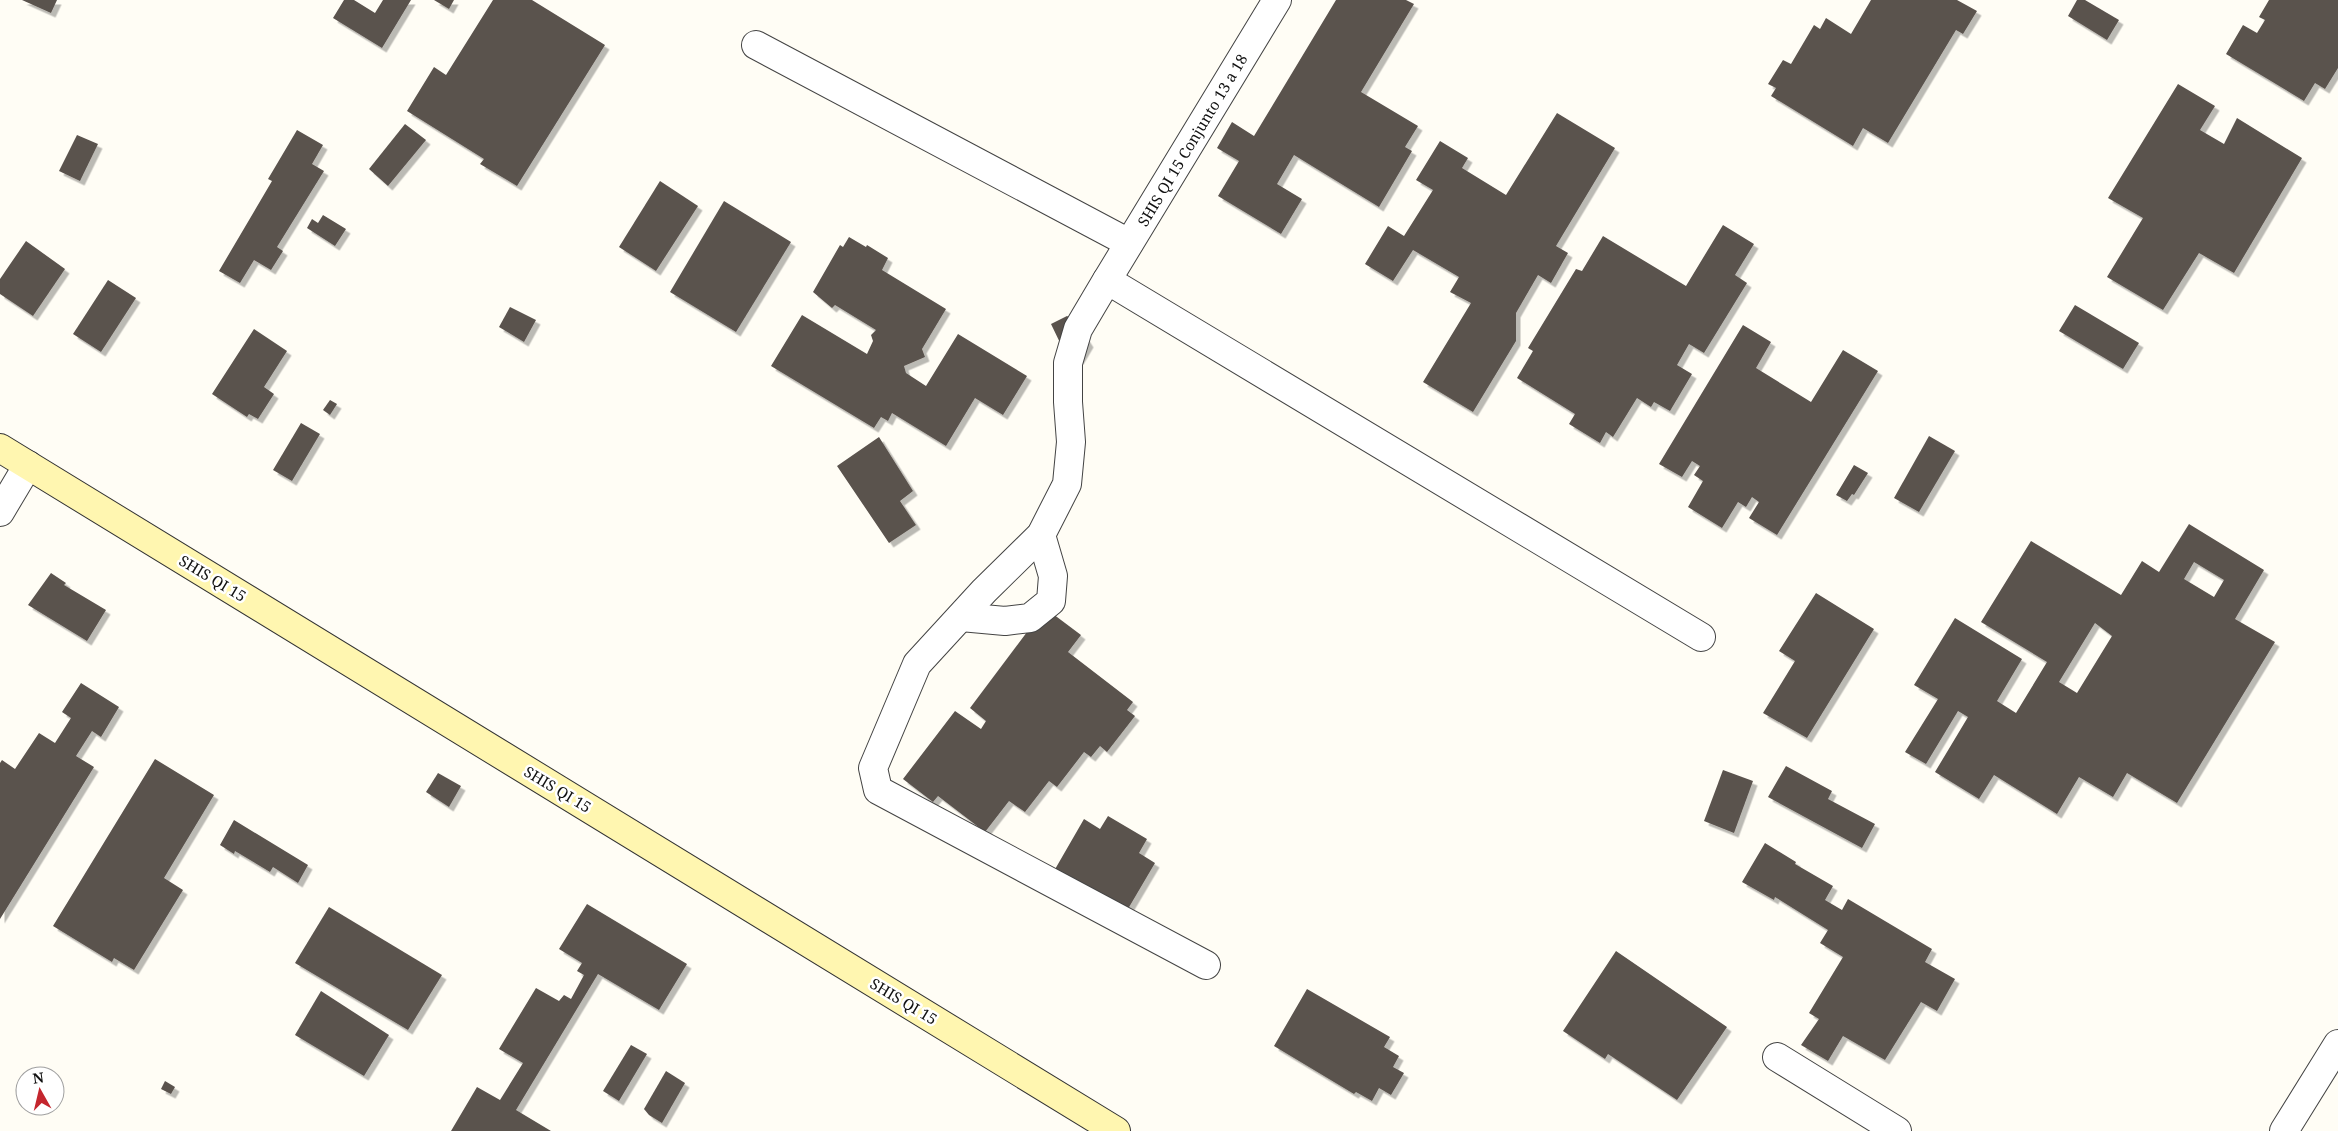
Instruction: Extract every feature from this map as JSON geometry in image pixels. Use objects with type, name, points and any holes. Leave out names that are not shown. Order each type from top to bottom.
[{"type":"street","name":"SHIS QI 15 Conjunto 13 a 18","points":[[1206,965],[878,790],[873,768],[917,664],[960,617],[1041,535],[1067,484],[1071,442],[1068,363],[1078,329],[1276,0]]},
{"type":"street","points":[[756,45],[1130,243]]},
{"type":"street","points":[[1107,280],[1701,637]]},
{"type":"street","name":"SHIS QI 15","points":[[0,448],[1116,1131]]},
{"type":"street","points":[[0,512],[28,465]]},
{"type":"street","points":[[960,617],[1005,621],[1030,618],[1050,601],[1053,576],[1041,535]]},
{"type":"street","points":[[2284,1131],[2338,1044]]},
{"type":"street","points":[[1777,1057],[1897,1131]]},
{"type":"building","points":[[22,0],[57,0],[51,13]]},
{"type":"building","points":[[344,0],[354,0],[375,13],[383,0],[411,0],[382,48],[333,18]]},
{"type":"building","points":[[434,0],[454,0],[449,9]]},
{"type":"building","points":[[493,0],[532,0],[605,45],[517,186],[480,164],[484,159],[407,111],[434,67],[446,75]]},
{"type":"building","points":[[1336,0],[1406,0],[1414,4],[1361,92],[1418,126],[1405,147],[1412,151],[1379,207],[1294,155],[1277,184],[1302,199],[1281,234],[1218,196],[1239,161],[1217,148],[1232,122],[1254,136]]},
{"type":"building","points":[[1871,0],[1957,0],[1977,11],[1963,34],[1956,30],[1888,143],[1863,128],[1853,146],[1771,96],[1776,88],[1768,84],[1783,60],[1791,64],[1814,25],[1820,29],[1826,18],[1851,34]]},
{"type":"building","points":[[2077,0],[2085,0],[2119,20],[2107,40],[2068,16]]},
{"type":"building","points":[[2269,0],[2338,0],[2338,68],[2325,89],[2315,83],[2304,101],[2226,54],[2243,25],[2257,33],[2265,20],[2259,17]]},
{"type":"building","points":[[2178,84],[2215,106],[2200,130],[2224,144],[2237,118],[2302,158],[2234,273],[2199,253],[2163,310],[2107,277],[2143,218],[2108,198]]},
{"type":"building","points":[[1557,113],[1615,148],[1556,246],[1568,253],[1551,283],[1538,275],[1516,313],[1516,341],[1473,412],[1423,382],[1471,303],[1450,292],[1459,277],[1413,250],[1393,281],[1365,264],[1388,226],[1404,236],[1433,190],[1416,180],[1440,141],[1468,158],[1462,168],[1506,195]]},
{"type":"building","points":[[405,124],[426,140],[388,186],[369,169]]},
{"type":"building","points":[[297,130],[323,145],[312,164],[324,171],[277,247],[283,251],[271,270],[254,260],[240,283],[219,271],[272,181],[268,179]]},
{"type":"building","points":[[77,135],[98,144],[80,181],[59,171]]},
{"type":"building","points":[[660,181],[698,206],[656,271],[619,247]]},
{"type":"building","points":[[724,201],[791,242],[736,332],[670,292]]},
{"type":"building","points":[[323,215],[346,229],[335,246],[307,228],[312,219],[318,223]]},
{"type":"building","points":[[1723,225],[1754,244],[1735,275],[1747,283],[1704,353],[1689,344],[1677,365],[1692,374],[1670,411],[1654,402],[1651,407],[1637,398],[1613,437],[1606,432],[1600,443],[1569,424],[1575,414],[1517,378],[1533,351],[1528,348],[1576,269],[1582,271],[1603,236],[1686,286]]},
{"type":"building","points":[[849,237],[888,258],[882,270],[946,309],[922,349],[925,357],[904,366],[906,373],[926,386],[958,334],[1027,376],[1003,415],[975,398],[946,446],[892,413],[888,421],[881,417],[874,428],[771,366],[802,315],[867,354],[873,341],[871,335],[876,330],[835,305],[832,308],[813,292],[840,245],[843,247]]},
{"type":"building","points":[[26,241],[65,269],[33,316],[0,294],[0,279]]},
{"type":"building","points":[[108,280],[136,298],[101,352],[73,334]]},
{"type":"building","points":[[2075,305],[2139,343],[2123,369],[2059,331]]},
{"type":"building","points":[[510,307],[536,320],[524,342],[499,327]]},
{"type":"building","points":[[1067,316],[1081,324],[1079,327],[1089,343],[1079,360],[1064,351],[1051,324]]},
{"type":"building","points":[[1743,325],[1771,342],[1756,368],[1811,402],[1843,350],[1878,371],[1777,535],[1749,518],[1759,502],[1752,497],[1746,507],[1738,502],[1722,528],[1688,507],[1703,481],[1694,475],[1700,466],[1692,461],[1682,477],[1659,464]]},
{"type":"building","points":[[254,329],[287,351],[264,387],[274,394],[258,419],[249,414],[247,417],[212,394]]},
{"type":"building","points":[[330,400],[337,404],[330,415],[323,410]]},
{"type":"building","points":[[301,423],[320,434],[292,481],[273,470]]},
{"type":"building","points":[[1929,436],[1955,451],[1919,512],[1894,498]]},
{"type":"building","points":[[879,437],[913,491],[900,501],[916,525],[889,543],[837,466]]},
{"type":"building","points":[[1854,465],[1868,473],[1854,495],[1852,494],[1847,501],[1836,495]]},
{"type":"building","points":[[2189,524],[2264,570],[2235,619],[2275,642],[2177,803],[2127,773],[2113,797],[2079,777],[2057,814],[1994,775],[1979,799],[1935,772],[1968,717],[1958,711],[1926,764],[1905,752],[1938,699],[1914,685],[1955,618],[2022,659],[1997,701],[2016,713],[2047,662],[1981,622],[2031,541],[2121,595],[2142,561],[2159,572]],"holes":[[[2194,562],[2224,580],[2214,597],[2184,579]],[[2095,623],[2112,636],[2077,693],[2059,682]]]},
{"type":"building","points":[[51,573],[66,583],[64,585],[106,610],[87,641],[28,605]]},
{"type":"building","points":[[1816,593],[1874,629],[1807,738],[1763,713],[1795,661],[1779,651]]},
{"type":"building","points":[[1045,608],[1081,635],[1068,652],[1133,702],[1127,710],[1135,716],[1107,752],[1100,746],[1091,757],[1084,752],[1057,787],[1049,781],[1025,812],[1009,801],[985,832],[938,796],[933,802],[903,779],[955,711],[981,729],[986,721],[970,708]]},
{"type":"building","points":[[81,683],[119,707],[101,737],[92,731],[76,756],[94,767],[0,919],[0,763],[2,760],[15,769],[39,733],[55,743],[71,718],[62,712]]},
{"type":"building","points":[[155,759],[214,795],[164,878],[183,890],[134,970],[114,958],[112,962],[53,926]]},
{"type":"building","points":[[1786,766],[1832,791],[1828,799],[1875,824],[1862,848],[1768,797]]},
{"type":"building","points":[[1723,770],[1753,781],[1734,833],[1704,821]]},
{"type":"building","points":[[438,773],[461,786],[449,807],[426,792]]},
{"type":"building","points":[[1108,816],[1147,839],[1139,853],[1155,863],[1125,914],[1054,871],[1084,819],[1100,829]]},
{"type":"building","points":[[234,820],[308,865],[298,883],[273,867],[270,872],[235,851],[234,854],[220,845]]},
{"type":"building","points":[[1765,843],[1796,862],[1795,864],[1833,886],[1825,900],[1842,910],[1848,899],[1932,949],[1925,962],[1955,979],[1937,1011],[1921,1002],[1885,1060],[1843,1036],[1828,1061],[1801,1045],[1819,1019],[1809,1013],[1843,957],[1820,943],[1828,930],[1775,897],[1774,900],[1742,882]]},
{"type":"building","points":[[587,904],[687,964],[659,1010],[598,974],[516,1110],[551,1131],[451,1131],[477,1087],[500,1100],[523,1063],[499,1049],[536,988],[559,1001],[564,995],[571,999],[584,975],[577,971],[582,963],[559,949]]},
{"type":"building","points":[[329,907],[442,975],[408,1030],[295,963]]},
{"type":"building","points":[[1616,951],[1727,1027],[1677,1100],[1608,1054],[1605,1059],[1563,1031]]},
{"type":"building","points":[[1307,989],[1390,1037],[1384,1047],[1399,1056],[1393,1067],[1404,1073],[1391,1095],[1379,1088],[1372,1101],[1356,1092],[1354,1094],[1274,1046]]},
{"type":"building","points":[[321,991],[389,1035],[364,1076],[295,1035]]},
{"type":"building","points":[[631,1045],[647,1054],[619,1101],[603,1091]]},
{"type":"building","points":[[666,1071],[685,1083],[662,1123],[649,1115],[644,1109]]},
{"type":"building","points":[[165,1081],[175,1087],[171,1094],[161,1089]]}]
